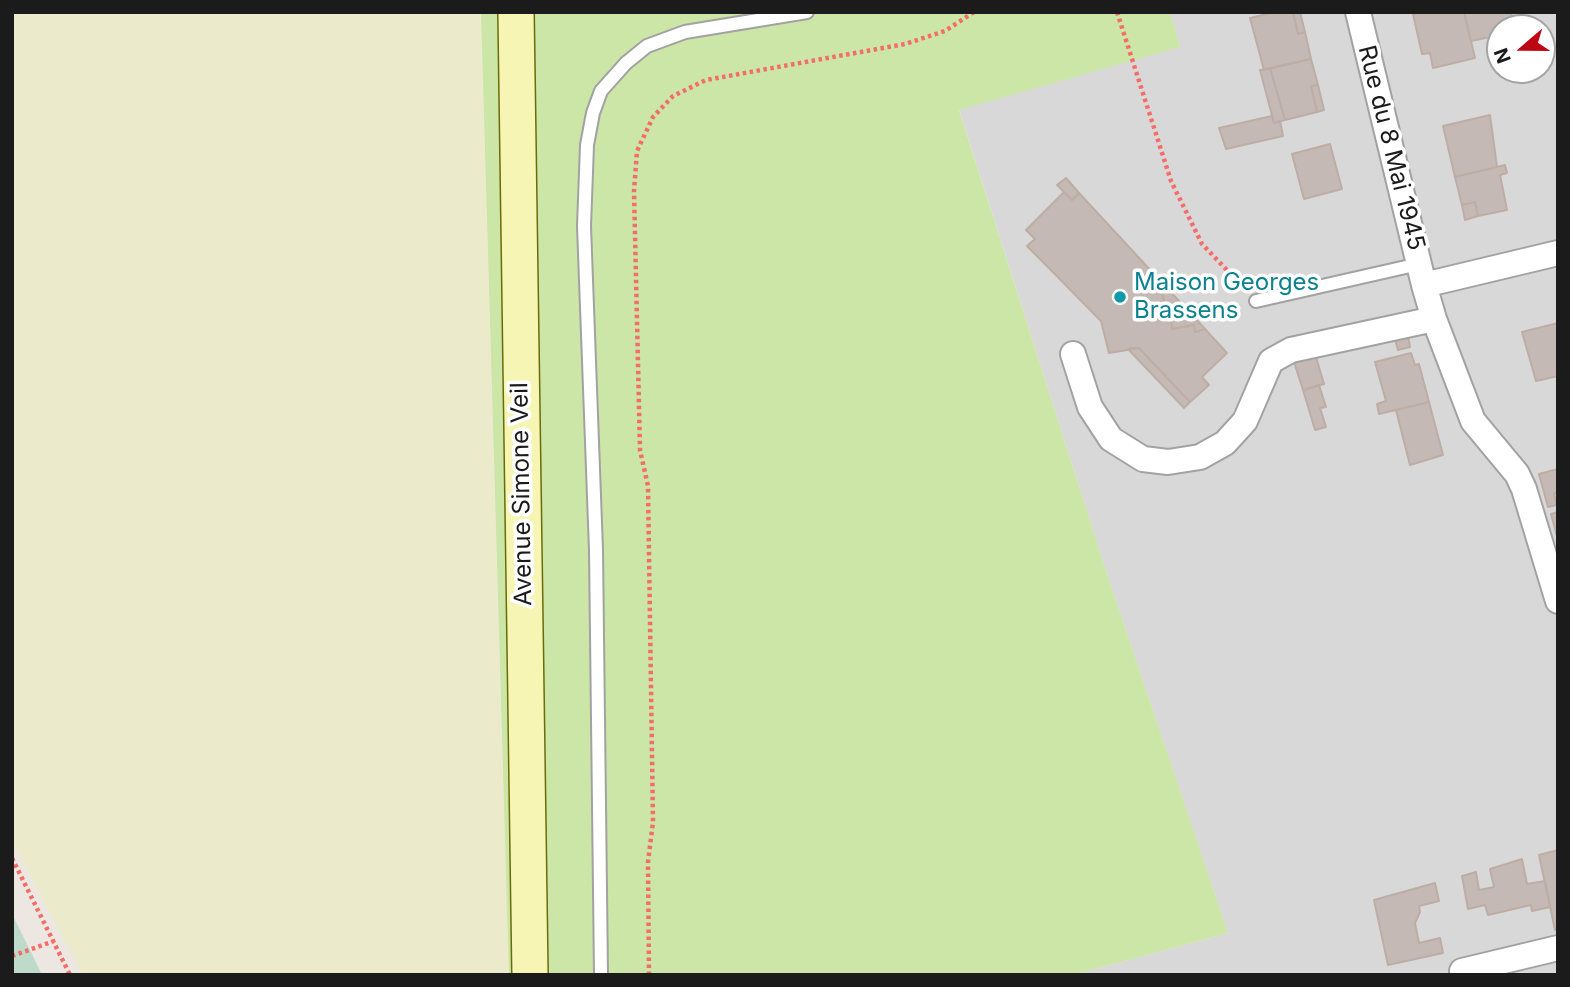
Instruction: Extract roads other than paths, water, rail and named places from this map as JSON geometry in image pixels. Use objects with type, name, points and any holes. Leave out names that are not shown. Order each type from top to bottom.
[{"type":"main road","name":"Avenue Simone Veil","points":[[516,12],[530,975]]},
{"type":"street","name":"Rue du 8 Mai 1945","points":[[1359,12],[1434,318],[1473,421],[1521,482],[1558,601]]},
{"type":"street","name":"Rue du 8 Mai 1945","points":[[1422,274],[1558,253]]},
{"type":"street","points":[[1073,354],[1090,407],[1111,439],[1143,459],[1168,462],[1200,457],[1225,443],[1245,421],[1270,361],[1281,355],[1291,350],[1434,318]]},
{"type":"street","points":[[1462,971],[1558,948]]},
{"type":"lane","points":[[601,975],[596,550],[584,226],[587,145],[593,113],[601,91],[626,63],[647,46],[685,32],[807,12]]},
{"type":"lane","points":[[1256,301],[1422,274]]},
{"type":"place","name":"Maison Georges Brassens","points":[[1120,297]]}]
